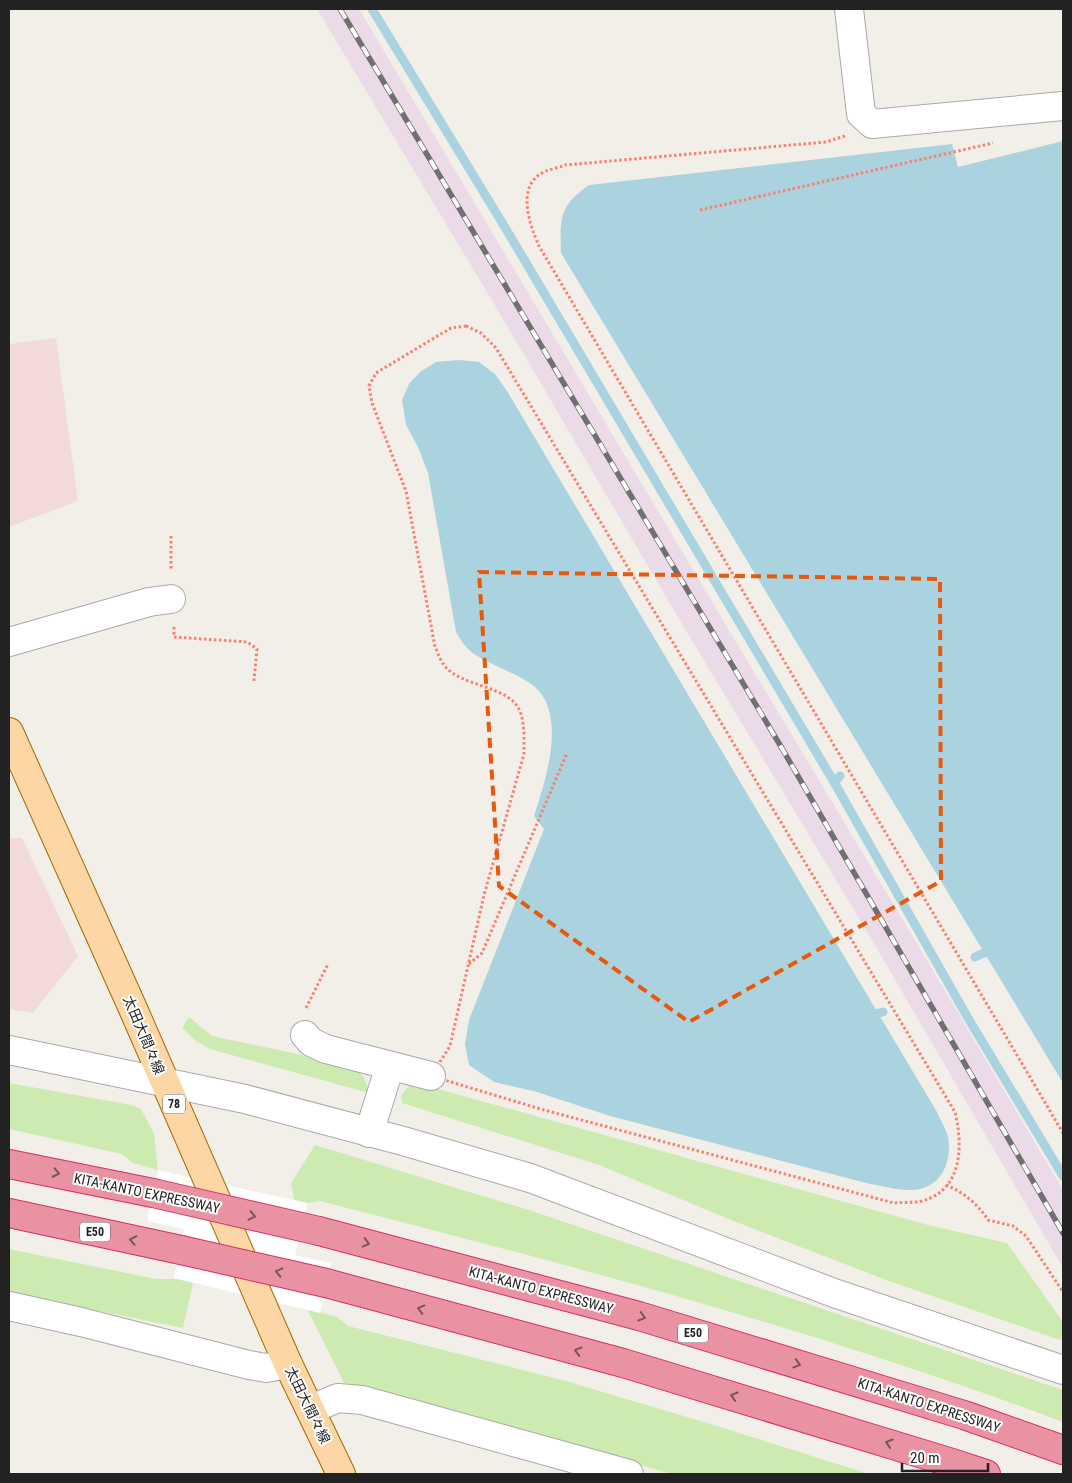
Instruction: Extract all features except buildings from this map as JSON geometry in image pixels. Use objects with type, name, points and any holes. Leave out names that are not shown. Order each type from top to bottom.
[{"type":"highway","name":"KITA-KANTO EXPRESSWAY","points":[[9,1164],[153,1193],[319,1231],[639,1316],[964,1415],[1063,1450]]},
{"type":"highway","name":"E50","points":[[9,1214],[326,1283],[623,1363],[986,1474]]},
{"type":"main road","name":"太田大間々線","points":[[9,732],[134,1011],[288,1364],[341,1474]]},
{"type":"street","points":[[849,9],[861,114],[872,124],[1063,106]]},
{"type":"street","points":[[9,642],[149,602],[171,599]]},
{"type":"street","points":[[305,1035],[311,1042],[326,1049],[430,1076]]},
{"type":"street","points":[[9,1050],[245,1099],[403,1141],[530,1178],[834,1293],[1063,1370]]},
{"type":"street","points":[[369,1133],[390,1066]]},
{"type":"street","points":[[9,1306],[81,1322],[249,1365],[266,1368],[288,1364]]},
{"type":"street","points":[[311,1409],[338,1398],[362,1400],[629,1474]]},
{"type":"path","points":[[867,120],[847,136],[826,142],[565,165],[541,173],[531,184],[528,195],[531,229],[1063,1133]]},
{"type":"path","points":[[700,210],[996,142]]},
{"type":"path","points":[[466,326],[481,334],[496,348],[955,1112],[959,1128],[960,1152],[955,1172],[941,1192],[922,1201],[894,1203],[544,1110],[430,1076],[450,1046],[484,895],[524,754],[522,721],[519,710],[511,700],[456,674],[444,666],[435,647],[406,491],[372,403],[369,386],[376,373],[451,328],[466,326]]},
{"type":"path","points":[[171,536],[171,599],[174,637],[247,642],[257,649],[254,680]]},
{"type":"path","points":[[468,965],[482,953],[567,753]]},
{"type":"path","points":[[305,1035],[302,1014],[328,964]]},
{"type":"path","points":[[946,1185],[957,1190],[981,1209],[988,1220],[1013,1226],[1026,1236],[1063,1292]]},
{"type":"highlighted area","points":[[479,572],[940,579],[941,881],[689,1022],[499,886]]},
{"type":"shaded area","points":[[317,9],[359,9],[922,952],[1063,1190],[1063,1268],[869,935]]},
{"type":"shaded area","points":[[56,338],[78,501],[9,527],[9,344]]},
{"type":"shaded area","points":[[9,838],[22,838],[78,956],[33,1013],[9,1009]]},
{"type":"green space","points":[[189,1017],[212,1036],[354,1066],[364,1078],[369,1093],[210,1049],[196,1041],[182,1028]]},
{"type":"green space","points":[[9,1083],[131,1105],[141,1109],[154,1134],[158,1170],[133,1163],[122,1154],[9,1129]]},
{"type":"green space","points":[[424,1085],[928,1225],[1007,1243],[1063,1322],[1063,1341],[886,1280],[731,1220],[599,1165],[402,1103],[401,1095],[409,1086]]},
{"type":"green space","points":[[315,1145],[532,1211],[1063,1390],[1063,1422],[880,1358],[694,1301],[320,1201],[307,1203],[294,1200],[291,1183]]},
{"type":"green space","points":[[9,1249],[156,1279],[177,1279],[193,1283],[183,1328],[9,1293]]},
{"type":"green space","points":[[307,1309],[337,1317],[348,1326],[566,1381],[869,1474],[671,1474],[541,1436],[344,1383]]},
{"type":"water","points":[[1063,141],[1063,1083],[561,253],[561,231],[563,214],[567,207],[589,185],[952,144],[958,167]]},
{"type":"water","points":[[459,360],[479,362],[495,374],[507,391],[937,1112],[948,1137],[948,1157],[942,1174],[928,1186],[909,1190],[870,1184],[610,1116],[537,1092],[494,1082],[469,1065],[465,1044],[469,1020],[544,829],[534,816],[548,768],[552,732],[550,715],[545,700],[536,688],[520,677],[470,651],[456,632],[428,473],[418,447],[406,425],[402,400],[409,384],[420,372],[436,362]]},
{"type":"pier","points":[[158,1170],[307,1203],[295,1255],[331,1263],[320,1313],[174,1278],[184,1229],[147,1221]]},
{"type":"waterway","points":[[372,9],[506,229],[834,782],[840,776]]},
{"type":"waterway","points":[[834,782],[968,1018],[1063,1176]]},
{"type":"waterway","points":[[975,957],[993,949]]},
{"type":"waterway","points":[[867,1016],[883,1012]]},
{"type":"railway","points":[[340,9],[780,745],[1063,1233]]}]
